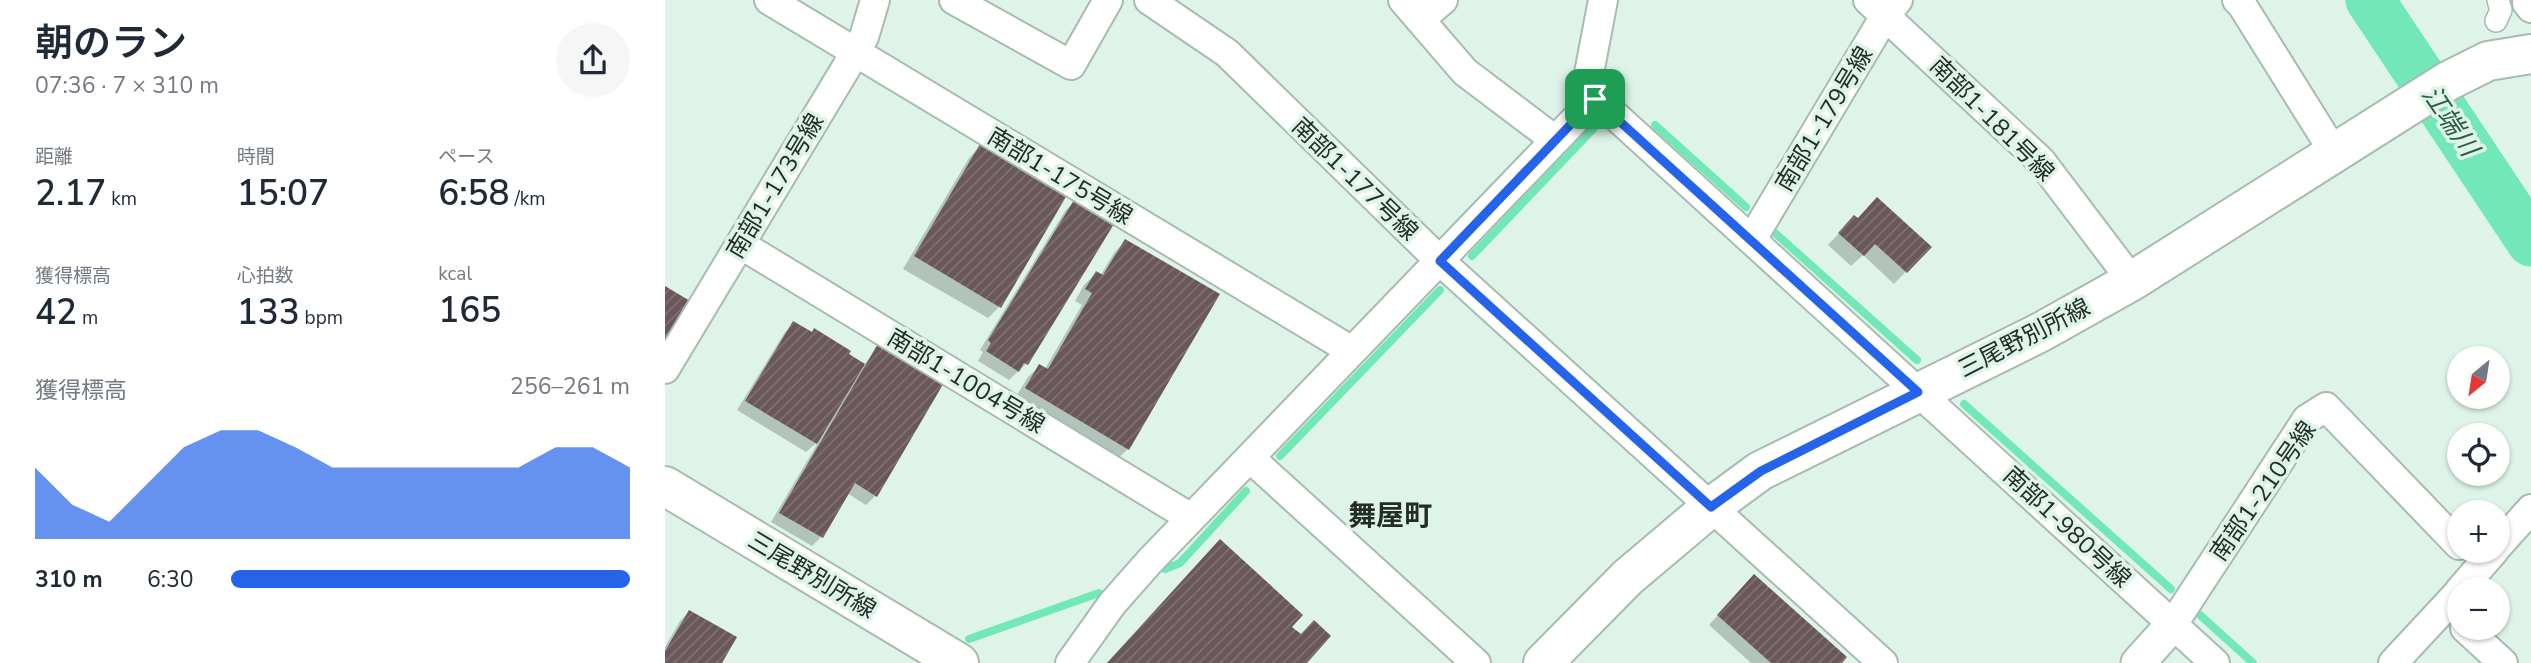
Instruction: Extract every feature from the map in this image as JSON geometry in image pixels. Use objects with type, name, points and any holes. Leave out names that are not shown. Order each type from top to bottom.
[{"type":"main road","name":"三尾野別所線","points":[[1543,663],[1628,577],[1711,507],[1761,471],[2041,332],[2133,281],[2448,81],[2488,61],[2529,54]]},
{"type":"main road","name":"三尾野別所線","points":[[665,486],[958,663]]},
{"type":"street","name":"南部1-175号線","points":[[769,0],[1352,351]]},
{"type":"street","name":"南部1-173号線","points":[[665,369],[855,53],[864,37],[875,0]]},
{"type":"street","points":[[954,0],[1071,65],[1108,0]]},
{"type":"street","name":"南部1-177号線","points":[[1149,0],[1227,53],[1440,261],[1883,663]]},
{"type":"street","points":[[1443,0],[1411,10],[1465,72],[1555,140]]},
{"type":"street","points":[[1070,663],[1112,604],[1191,518],[1595,99],[1586,89],[1603,0]]},
{"type":"street","points":[[2237,0],[2343,150]]},
{"type":"street","points":[[2531,0],[2527,3],[2531,8]]},
{"type":"street","name":"南部1-179号線","points":[[1752,239],[1884,5]]},
{"type":"street","name":"南部1-181号線","points":[[1884,5],[2041,161],[2133,281]]},
{"type":"street","name":"南部1-980号線","points":[[1595,99],[2215,663]]},
{"type":"street","name":"南部1-1004号線","points":[[740,244],[1191,518]]},
{"type":"street","name":"南部1-210号線","points":[[2138,663],[2173,624],[2307,419],[2326,407],[2447,533]]},
{"type":"street","points":[[1250,458],[1476,663]]},
{"type":"street","points":[[2510,529],[2531,509]]},
{"type":"street","points":[[2393,663],[2447,611]]},
{"type":"street","points":[[2478,640],[2504,663]]},
{"type":"building","points":[[980,144],[1067,195],[1001,308],[914,256]]},
{"type":"building","points":[[1877,197],[1932,247],[1907,273],[1875,244],[1864,256],[1838,233],[1854,215],[1858,218]]},
{"type":"building","points":[[1074,200],[1114,224],[1028,365],[1024,363],[1019,372],[986,351],[991,343],[988,340]]},
{"type":"building","points":[[1125,239],[1220,294],[1129,450],[1025,388],[1039,364],[1048,369],[1092,293],[1085,289],[1096,271],[1103,275]]},
{"type":"building","points":[[665,286],[690,301],[665,343]]},
{"type":"building","points":[[793,321],[812,332],[814,328],[851,351],[849,354],[865,364],[817,444],[745,401]]},
{"type":"building","points":[[879,342],[945,381],[877,497],[855,483],[823,538],[779,513]]},
{"type":"building","points":[[1220,539],[1303,615],[1292,627],[1301,634],[1314,620],[1331,636],[1307,663],[1107,663]]},
{"type":"building","points":[[1754,574],[1847,657],[1842,663],[1771,663],[1717,615]]},
{"type":"building","points":[[689,610],[737,637],[722,663],[665,663],[665,651]]},
{"type":"waterway","name":"江端川","points":[[2370,0],[2531,242]]},
{"type":"waterway","points":[[1655,125],[1746,207]]},
{"type":"waterway","points":[[1472,256],[1594,128]]},
{"type":"waterway","points":[[1775,233],[1917,360]]},
{"type":"waterway","points":[[1280,456],[1440,290]]},
{"type":"waterway","points":[[1964,404],[2171,589]]},
{"type":"waterway","points":[[1165,569],[1180,563],[1246,491]]},
{"type":"waterway","points":[[969,639],[1099,593]]},
{"type":"waterway","points":[[2200,615],[2253,663]]},
{"type":"district","name":"舞屋町","points":[[1390,516]]},
{"type":"route","points":[[1595,99],[1918,392],[1761,471],[1711,507],[1440,261],[1595,99]]}]
